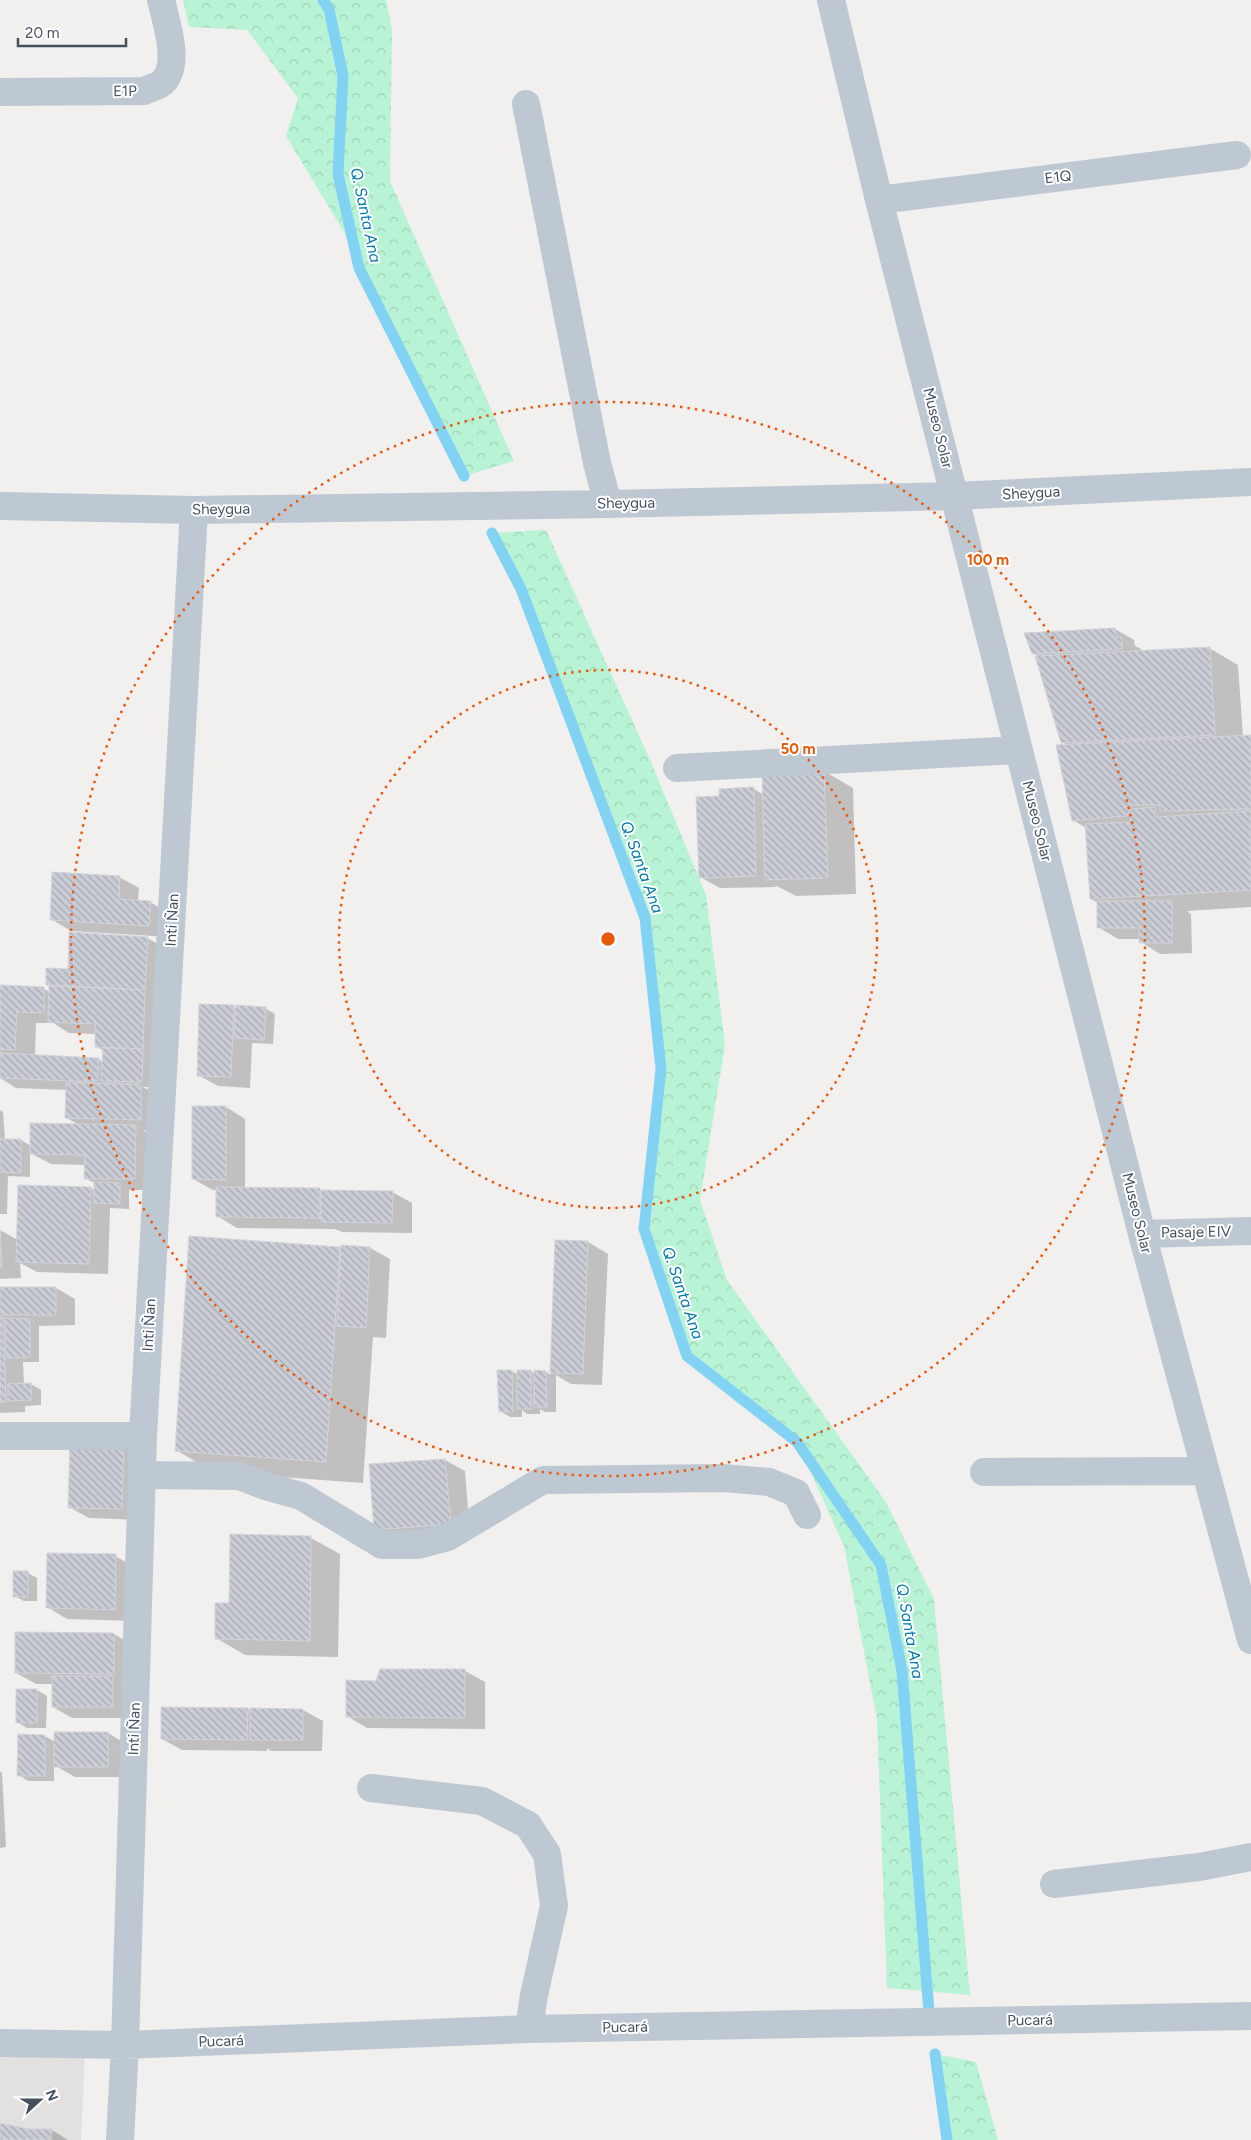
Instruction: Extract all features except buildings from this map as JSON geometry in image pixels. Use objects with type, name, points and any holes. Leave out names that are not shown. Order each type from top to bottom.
[{"type":"street","name":"E1P","points":[[0,92],[144,91],[160,84],[170,70],[172,51],[161,0]]},
{"type":"street","name":"Museo Solar","points":[[831,0],[879,200],[1142,1234],[1251,1640]]},
{"type":"street","points":[[526,104],[597,463],[608,504]]},
{"type":"street","name":"E1Q","points":[[879,200],[1237,156]]},
{"type":"street","name":"Sheygua","points":[[0,506],[194,510],[608,504],[955,496],[1251,482]]},
{"type":"street","name":"Inti Ñan","points":[[120,2140],[125,2045],[143,1436],[194,510]]},
{"type":"street","points":[[677,768],[1019,750]]},
{"type":"street","name":"Pasaje EIV","points":[[1142,1234],[1251,1231]]},
{"type":"street","points":[[0,1436],[143,1436]]},
{"type":"street","points":[[984,1472],[1205,1471]]},
{"type":"street","points":[[142,1475],[239,1476],[300,1496],[382,1545],[418,1545],[448,1537],[542,1480],[723,1478],[769,1482],[796,1493],[807,1515]]},
{"type":"street","points":[[371,1788],[482,1801],[528,1825],[547,1854],[554,1906],[534,1996],[529,2029]]},
{"type":"street","points":[[1054,1884],[1199,1867],[1251,1857]]},
{"type":"street","name":"Pucará","points":[[0,2043],[125,2045],[529,2029],[1251,2016]]},
{"type":"shaded area","points":[[0,2050],[85,2050],[81,2140],[0,2140]]},
{"type":"green space","points":[[183,0],[386,0],[392,29],[390,181],[514,461],[464,476],[356,252],[286,136],[298,98],[247,30],[189,27]]},
{"type":"green space","points":[[546,530],[651,762],[706,895],[725,1045],[700,1200],[727,1280],[886,1502],[934,1599],[970,1995],[887,1988],[877,1720],[844,1546],[797,1442],[687,1356],[644,1229],[661,1069],[645,918],[521,589],[492,533]]},
{"type":"green space","points":[[935,2054],[976,2062],[998,2140],[947,2140]]},
{"type":"waterway","name":"Q. Santa Ana","points":[[323,0],[329,9],[343,76],[338,174],[359,268],[464,476]]},
{"type":"waterway","name":"Q. Santa Ana","points":[[492,533],[521,589],[645,918],[661,1069],[644,1229],[687,1356],[797,1442],[881,1565],[902,1671],[929,2012]]},
{"type":"waterway","name":"Q. Santa Ana","points":[[935,2054],[947,2140]]}]
